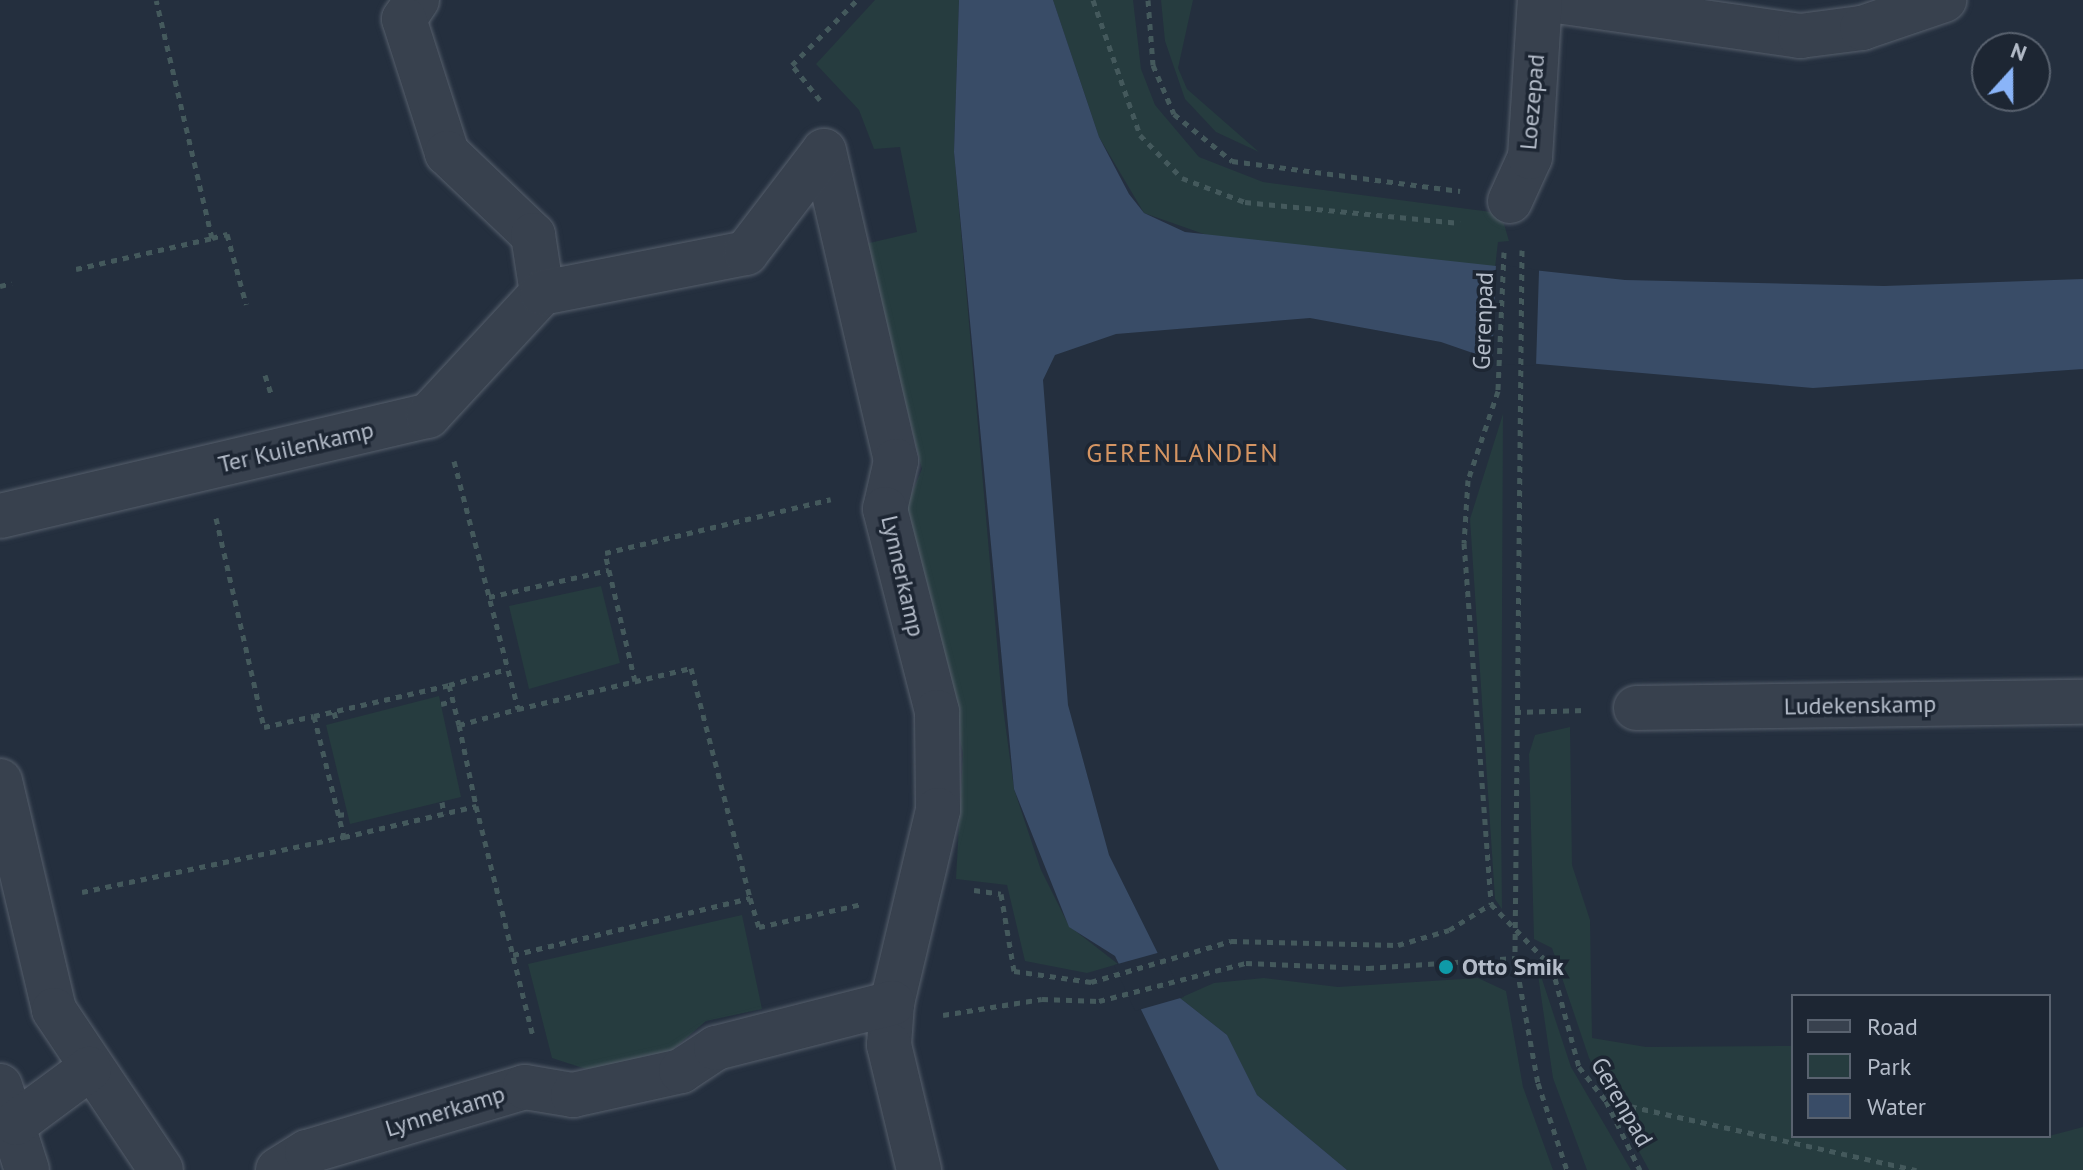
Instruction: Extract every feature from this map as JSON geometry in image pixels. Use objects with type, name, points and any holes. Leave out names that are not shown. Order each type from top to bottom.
[{"type":"street","points":[[417,0],[404,19],[447,153],[533,235],[542,293]]},
{"type":"street","name":"Loezepad","points":[[1504,227],[1530,157],[1540,0]]},
{"type":"street","points":[[1550,0],[1800,36],[1862,28],[1944,0]]},
{"type":"street","points":[[428,416],[542,293],[746,253],[824,151]]},
{"type":"street","name":"Lynnerkamp","points":[[824,151],[896,461],[885,509],[937,712],[938,810],[892,1003],[889,1045],[919,1170]]},
{"type":"street","name":"Ter Kuilenkamp","points":[[0,516],[428,416]]},
{"type":"street","name":"Ludekenskamp","points":[[1636,708],[2083,702]]},
{"type":"street","points":[[0,781],[54,1010],[89,1069],[161,1170]]},
{"type":"street","name":"Lynnerkamp","points":[[278,1170],[307,1152],[510,1091],[573,1095],[681,1071],[716,1048],[892,1003]]},
{"type":"street","points":[[27,1170],[8,1105],[89,1069]]},
{"type":"path","points":[[156,0],[212,238]]},
{"type":"path","points":[[824,151],[820,95],[792,65],[857,0]]},
{"type":"path","points":[[1093,0],[1140,135],[1182,178],[1245,202],[1504,227]]},
{"type":"path","points":[[1148,0],[1153,65],[1174,114],[1232,161],[1504,227]]},
{"type":"path","name":"Gerenpad","points":[[1504,227],[1498,391],[1468,480],[1464,543],[1491,904],[1552,967],[1579,1067],[1606,1101],[1640,1170]]},
{"type":"path","name":"Gerenpad","points":[[1504,227],[1519,392],[1515,958],[1538,1083],[1567,1170]]},
{"type":"path","points":[[76,269],[227,234],[246,304]]},
{"type":"path","points":[[0,286],[12,283]]},
{"type":"path","points":[[428,416],[449,443],[518,709]]},
{"type":"path","points":[[205,469],[264,727],[507,669]]},
{"type":"path","points":[[635,681],[605,553],[891,485]]},
{"type":"path","points":[[489,597],[609,570]]},
{"type":"path","points":[[459,725],[691,668],[759,927],[919,891],[954,887],[1001,894],[1014,971],[1091,982],[1231,941],[1398,945],[1449,930],[1491,904]]},
{"type":"path","points":[[449,685],[547,1091]]},
{"type":"path","points":[[441,704],[453,701]]},
{"type":"path","points":[[1515,712],[1636,708]]},
{"type":"path","points":[[334,712],[337,723]]},
{"type":"path","points":[[314,716],[344,837]]},
{"type":"path","points":[[442,802],[444,814]]},
{"type":"path","points":[[29,903],[476,806]]},
{"type":"path","points":[[338,815],[347,814]]},
{"type":"path","points":[[513,955],[750,898]]},
{"type":"path","points":[[892,1003],[921,1020],[1042,999],[1099,1001],[1246,963],[1368,968],[1515,958]]},
{"type":"path","points":[[1606,1101],[1916,1170]]},
{"type":"green space","points":[[875,0],[959,0],[954,152],[1002,700],[1014,789],[1041,870],[1069,926],[1118,964],[1087,973],[1025,961],[1007,885],[956,879],[963,753],[905,509],[922,469],[865,244],[917,232],[900,147],[874,149],[859,110],[816,64]]},
{"type":"green space","points":[[1053,0],[1133,0],[1141,69],[1155,105],[1199,157],[1263,182],[1491,212],[1504,224],[1509,241],[1498,242],[1495,268],[1218,239],[1144,213],[1099,137]]},
{"type":"green space","points":[[1161,0],[1193,0],[1178,68],[1187,89],[1259,152],[1216,132],[1185,99],[1165,41]]},
{"type":"green space","points":[[1503,414],[1502,909],[1495,899],[1470,519]]},
{"type":"green space","points":[[601,586],[620,663],[529,689],[509,606]]},
{"type":"green space","points":[[439,696],[461,797],[350,824],[326,725]]},
{"type":"green space","points":[[1570,727],[1572,865],[1590,920],[1592,1038],[1646,1047],[1791,1046],[1791,1138],[2051,1138],[2083,1127],[2083,1170],[1649,1170],[1589,1058],[1552,948],[1534,939],[1529,754],[1535,735]]},
{"type":"green space","points":[[742,915],[762,1009],[706,1021],[671,1051],[589,1070],[552,1058],[528,964]]},
{"type":"green space","points":[[1536,961],[1571,1067],[1631,1170],[1587,1170],[1553,1078]]},
{"type":"green space","points":[[1264,978],[1338,987],[1478,978],[1506,991],[1523,1087],[1553,1170],[1347,1170],[1257,1095],[1227,1035],[1180,998],[1214,983]]},
{"type":"water","points":[[959,0],[1053,0],[1099,137],[1129,194],[1144,213],[1185,232],[1625,280],[1884,286],[2083,279],[2083,369],[1813,388],[1493,360],[1441,342],[1310,318],[1116,334],[1055,355],[1043,380],[1068,705],[1109,855],[1180,998],[1227,1035],[1257,1095],[1347,1170],[1219,1170],[1115,956],[1069,927],[1014,789],[954,152]]},
{"type":"pier","points":[[1496,264],[1539,270],[1536,366],[1492,364]]},
{"type":"pier","points":[[1161,952],[1184,997],[1135,1011],[1114,965]]},
{"type":"place","name":"Otto Smik","points":[[1446,967]]},
{"type":"district","name":"GERENLANDEN","points":[[1183,453]]}]
